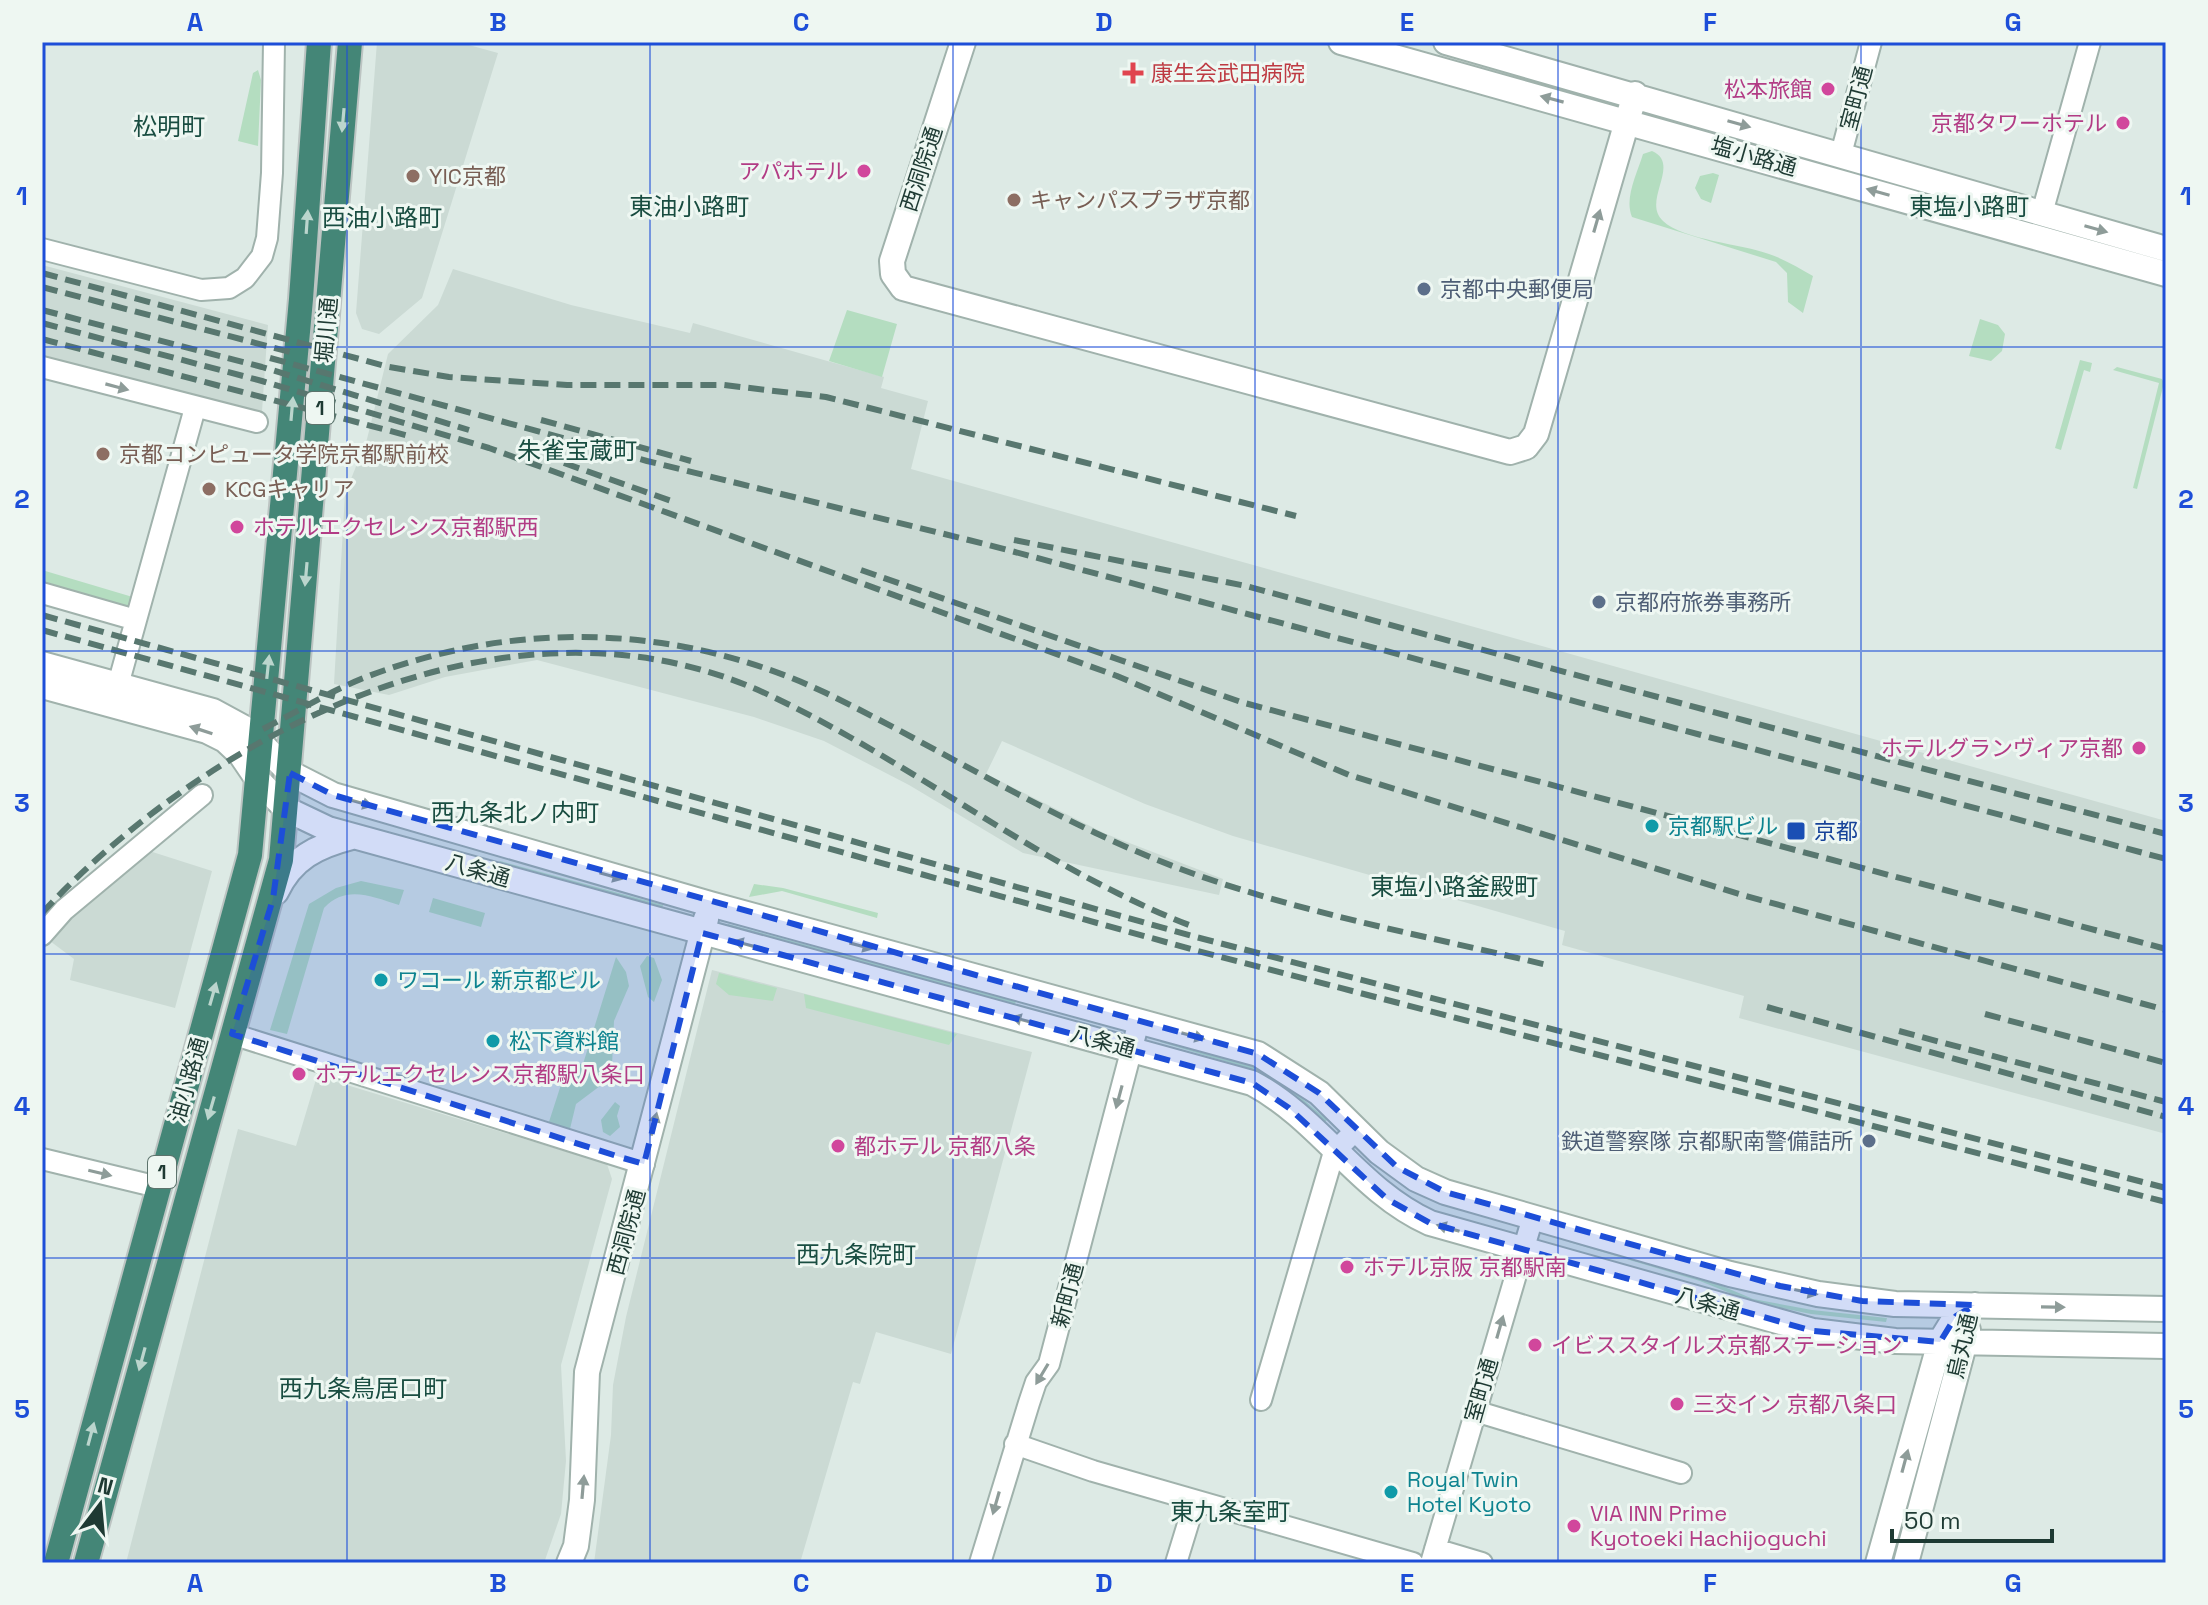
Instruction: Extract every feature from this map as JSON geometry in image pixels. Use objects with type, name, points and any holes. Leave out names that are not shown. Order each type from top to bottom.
[{"type":"highway","name":"堀川通","points":[[258,780],[300,315],[319,42]]},
{"type":"highway","name":"堀川通","points":[[286,809],[350,42]]},
{"type":"highway","name":"油小路通","points":[[56,1563],[242,890],[250,855],[258,780]]},
{"type":"highway","name":"油小路通","points":[[86,1563],[232,1034],[273,899],[286,809]]},
{"type":"street","points":[[42,249],[201,290],[229,288],[245,278],[262,256],[267,238],[272,173],[274,42]]},
{"type":"street","name":"西洞院通","points":[[963,42],[892,261],[896,280],[908,291],[1510,452],[1526,447],[1536,434],[1628,120]]},
{"type":"street","name":"塩小路通","points":[[1341,42],[1415,51],[1628,120],[2166,274]]},
{"type":"street","name":"塩小路通","points":[[1446,42],[2166,249]]},
{"type":"street","name":"室町通","points":[[1841,154],[1871,42]]},
{"type":"street","points":[[2042,213],[2090,42]]},
{"type":"street","points":[[1628,120],[1635,94]]},
{"type":"street","points":[[42,367],[257,422]]},
{"type":"street","points":[[118,685],[195,408]]},
{"type":"street","points":[[42,593],[136,620]]},
{"type":"street","name":"八条通","points":[[42,664],[213,711],[248,730],[290,773],[333,795],[710,904],[1258,1054],[1301,1079],[1416,1179],[1445,1192],[1730,1274],[1818,1294],[1895,1304],[2166,1309]]},
{"type":"street","name":"八条通","points":[[42,686],[207,731],[225,740],[241,755],[258,780],[286,809],[328,829],[1252,1083],[1289,1108],[1334,1152],[1408,1213],[1430,1223],[1813,1331],[1940,1342],[2166,1346]]},
{"type":"street","points":[[42,935],[87,889],[202,795]]},
{"type":"street","points":[[273,899],[295,863],[312,850],[355,836]]},
{"type":"street","name":"西洞院通","points":[[569,1563],[576,1546],[582,1500],[587,1372],[710,904]]},
{"type":"street","name":"新町通","points":[[980,1563],[1036,1382],[1049,1364],[1139,1021]]},
{"type":"street","points":[[232,1034],[644,1164]]},
{"type":"street","points":[[1261,1400],[1334,1152],[1356,1130]]},
{"type":"street","points":[[42,1159],[158,1187]]},
{"type":"street","name":"室町通","points":[[1433,1556],[1533,1217]]},
{"type":"street","name":"烏丸通","points":[[1878,1563],[1940,1342],[1956,1316],[1975,1305]]},
{"type":"street","name":"烏丸通","points":[[1906,1563],[1975,1305]]},
{"type":"street","points":[[1475,1411],[1681,1473]]},
{"type":"street","points":[[1015,1444],[1195,1501],[1413,1563]]},
{"type":"street","points":[[1176,1563],[1195,1501]]},
{"type":"street","points":[[1433,1556],[1482,1563]]},
{"type":"highlighted area","points":[[290,773],[333,795],[1258,1054],[1319,1093],[1397,1167],[1445,1192],[1780,1286],[1862,1301],[1975,1305],[1956,1316],[1940,1342],[1813,1331],[1430,1223],[1387,1199],[1289,1108],[1252,1083],[702,933],[644,1164],[623,1158],[232,1034],[273,899]]},
{"type":"shaded area","name":"YIC京都","points":[[377,42],[458,42],[498,53],[422,298],[379,334],[362,329],[356,313]]},
{"type":"shaded area","points":[[42,265],[268,325],[262,411],[256,415],[42,359]]},
{"type":"shaded area","points":[[453,269],[571,305],[690,333],[693,323],[884,377],[881,388],[928,401],[911,469],[2166,821],[2166,1134],[1739,1018],[1744,996],[1562,945],[1565,931],[1233,836],[1145,804],[1002,741],[986,774],[1106,834],[1223,879],[1219,895],[1023,853],[909,785],[824,741],[754,717],[537,660],[445,677],[389,695],[334,684],[345,494],[367,439],[388,354],[438,305]]},
{"type":"shaded area","points":[[140,848],[212,871],[175,1008],[70,980],[74,959],[46,938]]},
{"type":"shaded area","name":"都ホテル 京都八条","points":[[712,970],[1032,1052],[951,1354],[876,1332],[860,1384],[853,1382],[800,1563],[594,1563],[611,1435],[613,1385],[626,1317]]},
{"type":"shaded area","points":[[317,1076],[607,1164],[612,1179],[561,1365],[566,1461],[561,1514],[544,1563],[126,1563],[238,1129],[296,1146]]},
{"type":"green space","points":[[258,70],[261,80],[258,146],[238,141],[253,73]]},
{"type":"green space","points":[[1652,151],[1660,157],[1663,165],[1656,203],[1657,213],[1663,221],[1684,233],[1775,256],[1813,276],[1803,313],[1788,302],[1787,273],[1776,262],[1632,217],[1632,186],[1643,154]]},
{"type":"green space","points":[[1719,175],[1711,203],[1701,199],[1695,188],[1700,176]]},
{"type":"green space","points":[[847,310],[897,324],[882,377],[829,361]]},
{"type":"green space","points":[[1980,319],[1998,325],[2005,334],[2002,351],[1991,361],[1969,356]]},
{"type":"green space","points":[[2080,360],[2092,363],[2090,372],[2084,370],[2061,450],[2055,448]]},
{"type":"green space","points":[[2117,367],[2162,379],[2164,383],[2137,489],[2133,488],[2159,383],[2113,370]]},
{"type":"green space","points":[[42,570],[136,598],[133,609],[42,590]]},
{"type":"green space","points":[[500,861],[663,905],[662,910],[496,865]]},
{"type":"green space","points":[[361,881],[404,890],[399,905],[351,894],[341,896],[324,908],[287,1034],[270,1030],[309,904],[336,888]]},
{"type":"green space","points":[[754,884],[783,888],[878,913],[877,918],[782,891],[749,897]]},
{"type":"green space","points":[[433,898],[485,913],[481,927],[429,912]]},
{"type":"green space","points":[[728,924],[1016,1000],[1015,1005],[727,929]]},
{"type":"green space","points":[[647,956],[654,958],[662,980],[654,1002],[648,997],[640,966]]},
{"type":"green space","points":[[616,957],[626,972],[629,986],[614,1021],[612,1066],[600,1086],[576,1104],[569,1133],[547,1128],[568,1063],[583,1064]]},
{"type":"green space","points":[[719,973],[777,988],[773,1001],[729,995],[716,984]]},
{"type":"green space","points":[[804,994],[957,1034],[949,1045],[806,1008]]},
{"type":"green space","points":[[1161,1038],[1256,1067],[1282,1081],[1327,1120],[1324,1123],[1280,1085],[1254,1070],[1160,1042]]},
{"type":"green space","points":[[615,1102],[620,1106],[617,1116],[620,1127],[610,1136],[603,1132],[601,1120]]},
{"type":"green space","points":[[1570,1239],[1701,1277],[1753,1299],[1812,1310],[1887,1318],[1886,1322],[1811,1314],[1752,1302],[1700,1281],[1569,1242]]},
{"type":"railway","points":[[42,273],[389,367],[449,377],[567,385],[724,385],[826,397],[1296,516]]},
{"type":"railway","points":[[42,287],[290,352]]},
{"type":"railway","points":[[42,310],[262,367],[469,430]]},
{"type":"railway","points":[[42,323],[262,381],[489,448],[1117,676],[1349,775],[1746,896],[2166,1010]]},
{"type":"railway","points":[[42,339],[413,437]]},
{"type":"railway","points":[[270,358],[647,461],[985,544],[2166,859]]},
{"type":"railway","points":[[541,420],[691,461]]},
{"type":"railway","points":[[564,463],[677,503]]},
{"type":"railway","points":[[1014,540],[1246,586],[2166,834]]},
{"type":"railway","points":[[861,570],[1241,702],[2166,949]]},
{"type":"railway","points":[[42,615],[1196,937],[2166,1188]]},
{"type":"railway","points":[[42,630],[1198,951],[2166,1202]]},
{"type":"railway","points":[[263,729],[361,679],[419,660],[477,646],[536,639],[595,637],[654,642],[712,653],[770,670],[826,693],[1067,819],[1198,875],[1296,906],[1547,965]]},
{"type":"railway","points":[[42,913],[113,845],[194,783],[283,730],[377,689],[475,663],[574,653],[673,663],[769,695],[875,751],[1081,874],[1189,925]]},
{"type":"railway","points":[[1767,1007],[2166,1117]]},
{"type":"railway","points":[[1985,1014],[2166,1063]]},
{"type":"railway","points":[[1899,1031],[2166,1102]]},
{"type":"place","name":"康生会武田病院","points":[[1133,73]]},
{"type":"place","name":"松本旅館","points":[[1828,89]]},
{"type":"place","name":"京都タワーホテル","points":[[2123,123]]},
{"type":"place","name":"アパホテル","points":[[864,171]]},
{"type":"place","name":"YIC京都","points":[[413,176]]},
{"type":"place","name":"キャンパスプラザ京都","points":[[1014,200]]},
{"type":"place","name":"京都中央郵便局","points":[[1424,289]]},
{"type":"place","name":"京都コンピュータ学院京都駅前校","points":[[103,454]]},
{"type":"place","name":"KCGキャリア","points":[[209,489]]},
{"type":"place","name":"ホテルエクセレンス京都駅西","points":[[237,527]]},
{"type":"place","name":"京都府旅券事務所","points":[[1599,602]]},
{"type":"place","name":"ホテルグランヴィア京都","points":[[2139,748]]},
{"type":"place","name":"京都駅ビル","points":[[1652,826]]},
{"type":"place","name":"京都","points":[[1796,831]]},
{"type":"place","name":"ワコール 新京都ビル","points":[[381,980]]},
{"type":"place","name":"松下資料館","points":[[493,1041]]},
{"type":"place","name":"ホテルエクセレンス京都駅八条口","points":[[299,1074]]},
{"type":"place","name":"鉄道警察隊 京都駅南警備詰所","points":[[1869,1141]]},
{"type":"place","name":"都ホテル 京都八条","points":[[838,1146]]},
{"type":"place","name":"ホテル京阪 京都駅南","points":[[1347,1267]]},
{"type":"place","name":"イビススタイルズ京都ステーション","points":[[1535,1345]]},
{"type":"place","name":"三交イン 京都八条口","points":[[1677,1404]]},
{"type":"place","name":"Royal Twin Hotel Kyoto","points":[[1391,1492]]},
{"type":"place","name":"VIA INN Prime Kyotoeki Hachijoguchi","points":[[1574,1526]]},
{"type":"district","name":"松明町","points":[[169,126]]},
{"type":"district","name":"東油小路町","points":[[689,206]]},
{"type":"district","name":"東塩小路町","points":[[1969,206]]},
{"type":"district","name":"西油小路町","points":[[382,217]]},
{"type":"district","name":"朱雀宝蔵町","points":[[577,450]]},
{"type":"district","name":"西九条北ノ内町","points":[[515,812]]},
{"type":"district","name":"東塩小路釜殿町","points":[[1454,886]]},
{"type":"district","name":"西九条院町","points":[[856,1254]]},
{"type":"district","name":"西九条鳥居口町","points":[[363,1388]]},
{"type":"district","name":"東九条室町","points":[[1230,1511]]}]
